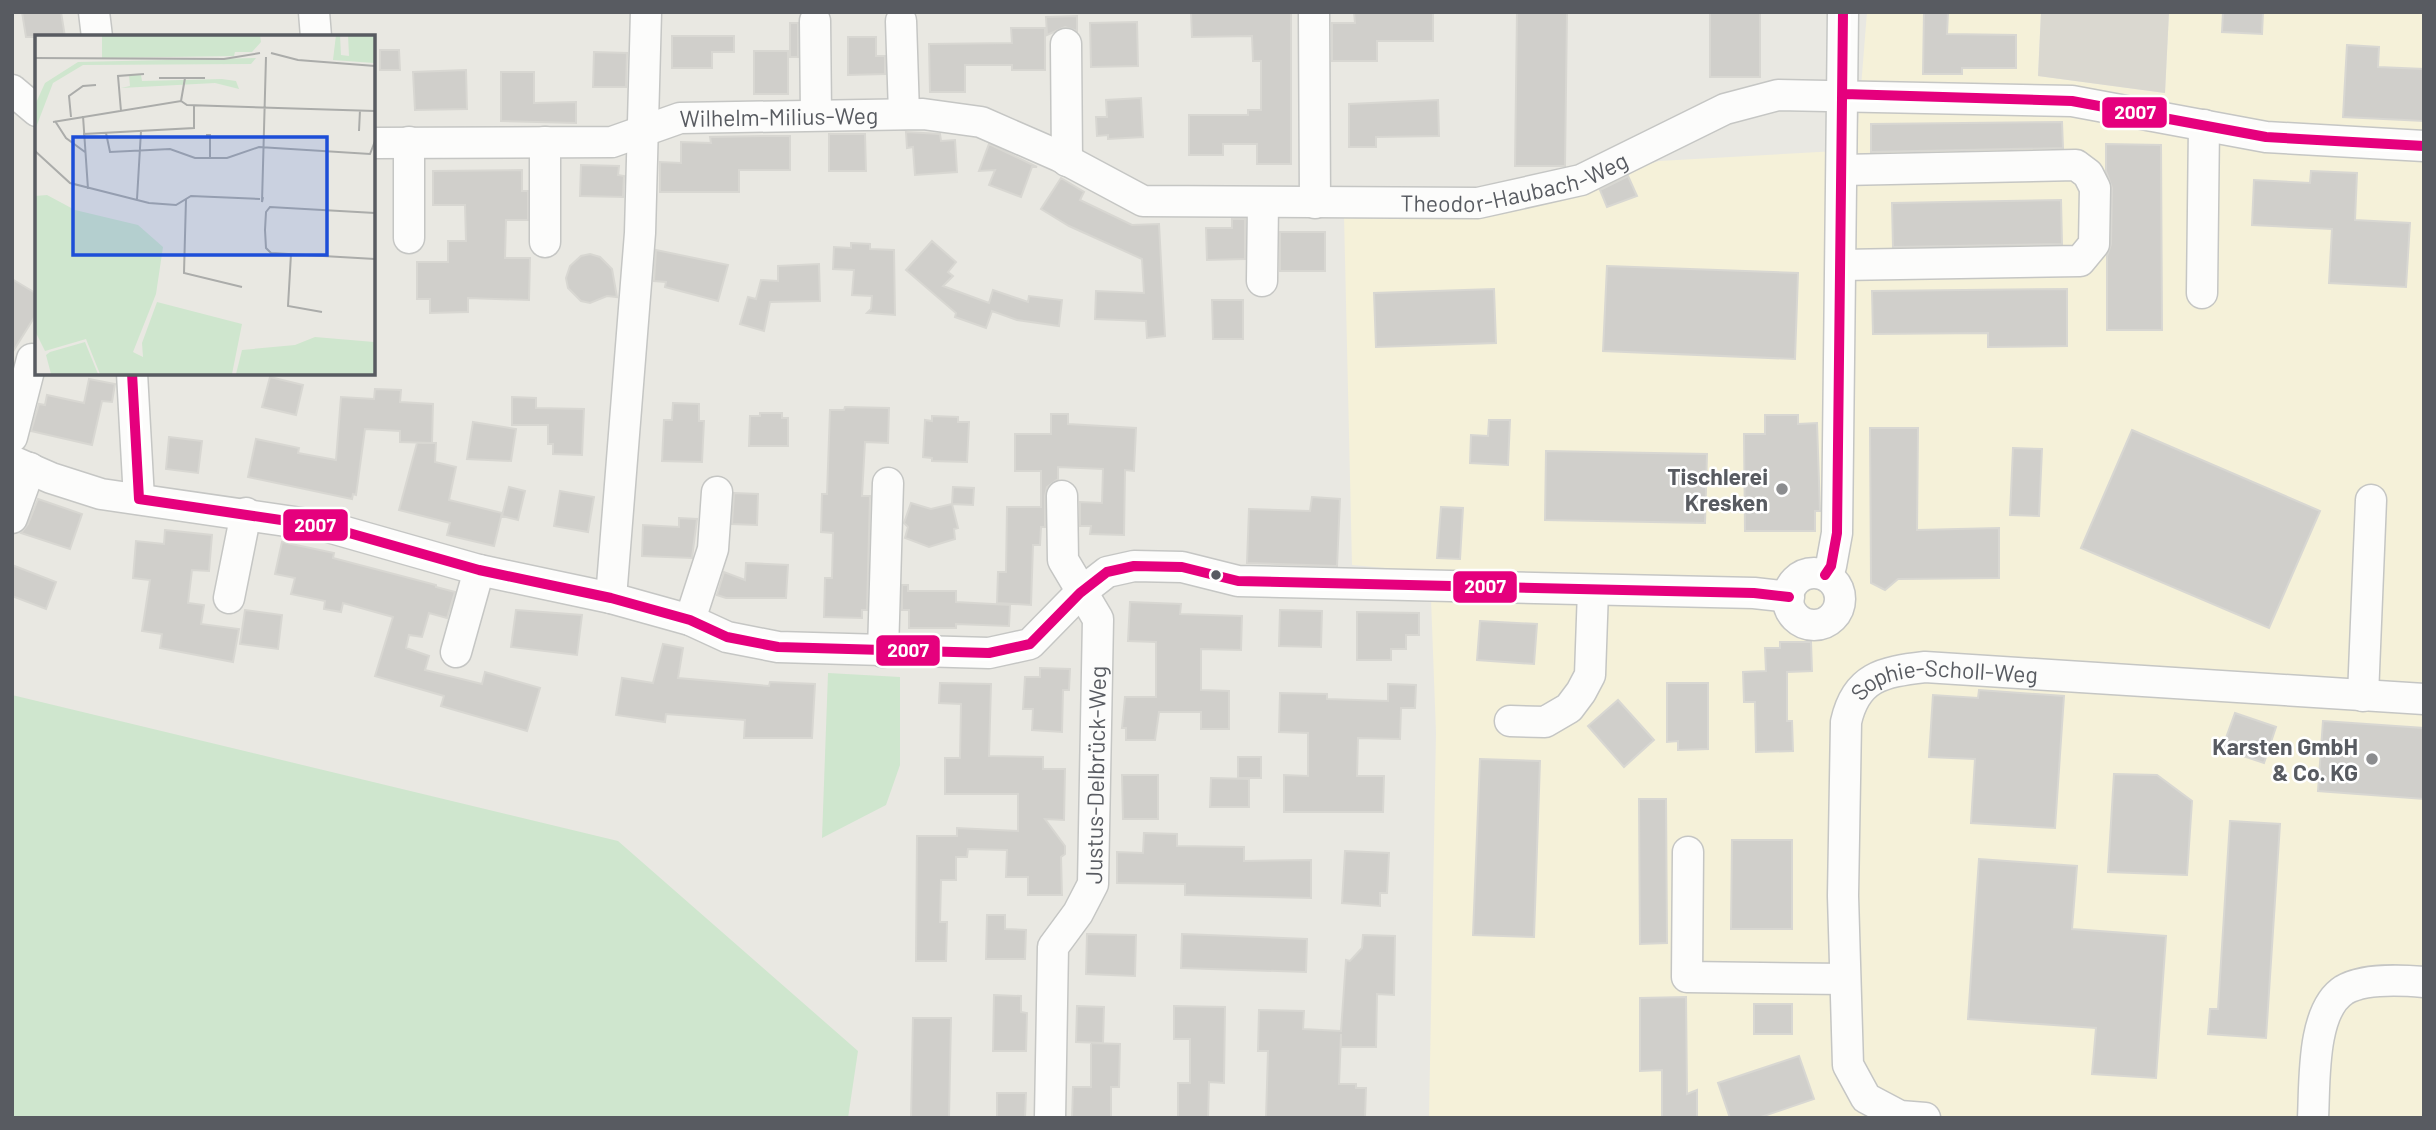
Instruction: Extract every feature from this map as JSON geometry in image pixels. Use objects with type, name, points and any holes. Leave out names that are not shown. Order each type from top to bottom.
[{"type":"street","points":[[94,12],[97,35]]},
{"type":"street","points":[[314,12],[316,35]]},
{"type":"street","points":[[611,598],[640,233],[645,129],[646,12]]},
{"type":"street","points":[[1314,12],[1315,203]]},
{"type":"street","points":[[1825,575],[1831,566],[1837,533],[1843,12]]},
{"type":"street","points":[[901,20],[904,114]]},
{"type":"street","points":[[816,21],[816,115]]},
{"type":"street","points":[[1066,44],[1067,161]]},
{"type":"street","points":[[12,90],[35,109]]},
{"type":"street","name":"Theodor-Haubach-Weg","points":[[1169,202],[1478,203],[1581,180],[1725,109],[1778,95],[1844,94],[2072,101],[2266,137],[2424,146]]},
{"type":"street","name":"Wilhelm-Milius-Weg","points":[[374,143],[612,142],[680,118],[904,114],[981,122],[1067,161],[1143,201],[1169,202]]},
{"type":"street","points":[[2202,293],[2204,125]]},
{"type":"street","points":[[409,142],[409,238]]},
{"type":"street","points":[[545,142],[545,242]]},
{"type":"street","points":[[1841,265],[2080,261],[2094,244],[2095,188],[2088,174],[2076,165],[1843,170]]},
{"type":"street","points":[[1262,281],[1263,203]]},
{"type":"street","points":[[12,437],[32,359]]},
{"type":"street","points":[[132,374],[139,499]]},
{"type":"street","points":[[12,517],[21,465],[101,494],[328,527],[479,570],[611,598],[690,620],[727,637],[778,647],[883,652],[989,653],[1030,644],[1080,593],[1107,572],[1134,566],[1182,567],[1238,581],[1754,593],[1788,597]]},
{"type":"street","points":[[883,652],[888,483]]},
{"type":"street","points":[[690,620],[713,549],[718,492]]},
{"type":"street","name":"Justus-Delbrück-Weg","points":[[1049,1118],[1053,947],[1093,884],[1098,619],[1080,593],[1063,559],[1062,496]]},
{"type":"street","points":[[2364,696],[2371,500]]},
{"type":"street","points":[[229,598],[246,513]]},
{"type":"street","points":[[456,652],[479,570]]},
{"type":"street","points":[[1817,573],[1825,575],[1837,586],[1840,603],[1833,618],[1825,623],[1808,624],[1800,621],[1789,606],[1790,589],[1801,577],[1817,573]]},
{"type":"street","points":[[1510,721],[1545,722],[1569,708],[1581,692],[1590,675],[1593,590]]},
{"type":"street","name":"Sophie-Scholl-Weg","points":[[1925,1118],[1900,1116],[1866,1098],[1848,1065],[1845,979],[1846,722],[1851,701],[1866,684],[1892,671],[1925,667],[2424,699]]},
{"type":"street","points":[[1688,852],[1687,977],[1845,979]]},
{"type":"street","points":[[2313,1118],[2318,1035],[2326,1013],[2344,990],[2387,980],[2424,982]]},
{"type":"shaded area","points":[[1867,12],[2041,12],[2038,76],[2165,93],[2169,12],[2424,12],[2424,1118],[1429,1118],[1436,733],[1430,572],[1352,565],[1344,215],[1505,210],[1659,161],[1856,150]]},
{"type":"shaded area","points":[[2041,12],[2169,12],[2165,93],[2038,76]]},
{"type":"green space","points":[[828,673],[900,677],[900,765],[886,805],[822,838]]},
{"type":"green space","points":[[12,695],[618,841],[858,1051],[848,1118],[12,1118]]},
{"type":"building","points":[[22,12],[61,12],[65,35],[26,37]]},
{"type":"building","points":[[1191,12],[1291,12],[1291,164],[1257,164],[1257,144],[1223,144],[1223,155],[1189,155],[1189,115],[1248,115],[1248,110],[1261,110],[1261,61],[1253,61],[1252,36],[1192,37]]},
{"type":"building","points":[[1354,12],[1433,12],[1433,41],[1377,41],[1377,61],[1332,61],[1332,23],[1355,23]]},
{"type":"building","points":[[1517,12],[1567,12],[1565,166],[1515,166]]},
{"type":"building","points":[[1710,12],[1760,12],[1760,77],[1710,77]]},
{"type":"building","points":[[1924,12],[1948,12],[1947,34],[2016,35],[2016,68],[1962,68],[1962,74],[1923,74]]},
{"type":"building","points":[[2223,12],[2263,12],[2262,34],[2222,32]]},
{"type":"building","points":[[1077,16],[1077,31],[1065,27],[1047,35],[1046,17]]},
{"type":"building","points":[[1137,22],[1138,66],[1091,67],[1090,23]]},
{"type":"building","points":[[790,23],[798,23],[798,57],[790,57]]},
{"type":"building","points":[[1011,28],[1045,28],[1045,70],[1012,70],[1012,65],[965,65],[965,92],[930,92],[929,44],[1012,43]]},
{"type":"building","points":[[672,36],[734,36],[734,52],[712,52],[712,68],[672,68]]},
{"type":"building","points":[[848,37],[876,37],[876,56],[885,56],[885,74],[848,75]]},
{"type":"building","points":[[2347,45],[2379,47],[2378,67],[2424,69],[2424,121],[2343,117]]},
{"type":"building","points":[[380,50],[399,50],[400,70],[380,70]]},
{"type":"building","points":[[754,51],[788,51],[788,94],[754,94]]},
{"type":"building","points":[[594,52],[627,53],[626,87],[593,87]]},
{"type":"building","points":[[466,70],[467,109],[415,110],[413,72]]},
{"type":"building","points":[[501,72],[534,72],[534,103],[576,102],[576,123],[501,121]]},
{"type":"building","points":[[1141,98],[1143,137],[1108,139],[1108,135],[1097,136],[1096,117],[1107,117],[1106,100]]},
{"type":"building","points":[[1438,100],[1439,136],[1376,137],[1376,147],[1349,147],[1349,104]]},
{"type":"building","points":[[2062,122],[2063,148],[1871,152],[1871,124]]},
{"type":"building","points":[[906,132],[940,134],[941,141],[955,140],[957,172],[915,175],[913,147],[907,148]]},
{"type":"building","points":[[829,134],[865,134],[866,171],[829,171]]},
{"type":"building","points":[[790,136],[790,170],[739,170],[739,192],[660,192],[660,162],[681,163],[681,142],[711,143],[710,137]]},
{"type":"building","points":[[989,144],[1037,167],[1032,167],[1021,197],[989,185],[995,170],[979,171]]},
{"type":"building","points":[[2106,144],[2161,145],[2162,330],[2107,330],[2107,256],[2111,244],[2112,188],[2106,171]]},
{"type":"building","points":[[581,165],[619,166],[618,175],[624,176],[623,197],[580,196]]},
{"type":"building","points":[[522,170],[522,191],[528,191],[528,220],[506,220],[505,258],[530,258],[529,300],[468,298],[468,312],[430,313],[430,299],[417,299],[417,262],[448,262],[448,241],[466,241],[465,205],[433,205],[433,171]]},
{"type":"building","points":[[2311,171],[2357,173],[2355,220],[2410,223],[2406,287],[2329,283],[2332,229],[2252,225],[2254,180],[2310,183]]},
{"type":"building","points":[[1628,176],[1637,196],[1607,207],[1600,190]]},
{"type":"building","points":[[1061,178],[1084,192],[1080,200],[1132,225],[1159,224],[1165,336],[1147,338],[1146,321],[1095,319],[1096,291],[1144,293],[1142,259],[1069,226],[1041,209]]},
{"type":"building","points":[[2061,200],[2062,244],[1893,247],[1892,203]]},
{"type":"building","points":[[1232,219],[1245,219],[1245,259],[1207,260],[1206,228],[1232,228]]},
{"type":"building","points":[[1280,232],[1325,232],[1325,271],[1280,271]]},
{"type":"building","points":[[932,241],[956,262],[948,272],[953,276],[943,286],[989,303],[993,290],[1028,302],[1029,296],[1062,300],[1059,326],[1017,320],[992,311],[986,328],[955,317],[956,313],[906,270]]},
{"type":"building","points":[[851,243],[870,244],[870,249],[894,250],[895,315],[867,313],[871,309],[872,296],[852,295],[854,270],[833,269],[834,247],[851,248]]},
{"type":"building","points":[[656,250],[728,265],[718,301],[665,287],[666,282],[654,281]]},
{"type":"building","points":[[590,254],[600,257],[612,269],[617,297],[607,296],[590,303],[581,301],[568,288],[566,278],[570,266],[581,256]]},
{"type":"building","points":[[819,264],[820,301],[770,302],[764,331],[740,324],[748,297],[756,299],[761,280],[778,281],[778,266]]},
{"type":"building","points":[[1607,266],[1798,273],[1795,359],[1603,351]]},
{"type":"building","points":[[12,279],[35,293],[35,316],[12,353]]},
{"type":"building","points":[[1494,289],[1496,343],[1376,347],[1374,293]]},
{"type":"building","points":[[2067,289],[2067,346],[1988,347],[1988,333],[1873,334],[1872,291]]},
{"type":"building","points":[[1212,300],[1243,300],[1243,339],[1213,339]]},
{"type":"building","points":[[270,377],[303,385],[296,415],[262,407]]},
{"type":"building","points":[[89,379],[115,384],[112,402],[102,401],[92,445],[31,431],[39,404],[45,405],[47,395],[84,403]]},
{"type":"building","points":[[375,389],[401,390],[400,402],[433,404],[432,443],[400,442],[400,431],[365,429],[356,495],[353,494],[352,499],[248,477],[256,439],[299,448],[298,453],[336,460],[341,397],[374,399]]},
{"type":"building","points":[[512,397],[536,398],[536,408],[584,409],[582,455],[553,454],[553,444],[548,444],[548,425],[512,425]]},
{"type":"building","points":[[673,403],[699,404],[699,421],[704,421],[702,462],[662,461],[664,420],[672,420]]},
{"type":"building","points":[[845,407],[889,408],[888,443],[865,442],[862,496],[870,496],[867,610],[862,610],[862,618],[824,617],[825,578],[832,578],[833,533],[821,532],[822,494],[827,494],[830,410],[844,410]]},
{"type":"building","points":[[760,413],[782,413],[782,418],[788,418],[788,446],[749,446],[750,416],[760,416]]},
{"type":"building","points":[[1051,414],[1068,414],[1068,424],[1136,428],[1134,471],[1125,470],[1124,535],[1090,534],[1091,526],[1080,526],[1080,502],[1102,503],[1103,469],[1058,467],[1058,479],[1047,487],[1045,527],[1041,527],[1040,545],[1033,545],[1031,605],[997,603],[998,572],[1006,572],[1007,507],[1041,507],[1041,471],[1015,471],[1015,434],[1051,434]]},
{"type":"building","name":"Tischlerei Kresken","points":[[1765,415],[1798,415],[1798,424],[1817,423],[1820,511],[1815,511],[1815,531],[1745,531],[1744,434],[1765,434]]},
{"type":"building","points":[[932,416],[958,417],[958,422],[969,422],[967,462],[932,461],[932,458],[923,457],[925,420],[932,421]]},
{"type":"building","points":[[1489,420],[1510,420],[1508,465],[1470,463],[1471,435],[1488,436]]},
{"type":"building","points":[[473,422],[516,429],[511,461],[467,459]]},
{"type":"building","points":[[1870,428],[1918,428],[1917,530],[1999,528],[1999,578],[1898,579],[1885,590],[1871,583]]},
{"type":"building","points":[[2132,430],[2320,511],[2269,628],[2081,548]]},
{"type":"building","points":[[169,437],[202,441],[198,473],[166,469]]},
{"type":"building","points":[[417,443],[436,443],[435,462],[456,467],[449,500],[502,513],[494,546],[447,535],[450,523],[399,510]]},
{"type":"building","points":[[2013,448],[2042,449],[2039,516],[2010,515]]},
{"type":"building","points":[[1546,451],[1707,454],[1705,523],[1545,520]]},
{"type":"building","points":[[509,487],[525,491],[518,520],[502,516]]},
{"type":"building","points":[[953,487],[974,488],[973,505],[952,504]]},
{"type":"building","points":[[560,491],[594,497],[588,532],[554,526]]},
{"type":"building","points":[[734,493],[758,494],[757,525],[732,524]]},
{"type":"building","points":[[1312,497],[1340,499],[1337,566],[1247,563],[1249,509],[1310,511]]},
{"type":"building","points":[[38,499],[82,514],[70,549],[21,533],[28,524]]},
{"type":"building","points":[[911,503],[931,509],[952,504],[958,528],[954,529],[955,539],[929,547],[905,538],[908,527],[904,523]]},
{"type":"building","points":[[1441,507],[1463,508],[1460,559],[1437,558]]},
{"type":"building","points":[[679,518],[697,519],[692,558],[642,556],[643,525],[679,527]]},
{"type":"building","points":[[165,530],[212,535],[209,571],[192,570],[188,603],[204,605],[201,624],[239,629],[233,662],[160,648],[162,634],[142,631],[150,580],[133,578],[136,541],[164,544]]},
{"type":"building","points":[[282,542],[334,553],[333,558],[455,592],[447,618],[429,613],[422,637],[409,635],[406,648],[429,656],[425,670],[482,684],[485,672],[540,688],[527,731],[441,706],[444,696],[375,676],[393,617],[343,603],[341,612],[324,609],[325,601],[291,594],[295,578],[275,574]]},
{"type":"building","points":[[746,563],[788,565],[786,598],[726,598],[717,595],[724,572],[745,580]]},
{"type":"building","points":[[12,565],[56,582],[46,609],[12,596]]},
{"type":"building","points":[[902,585],[908,585],[908,591],[956,591],[956,602],[1010,605],[1009,626],[956,624],[956,628],[909,628],[909,610],[902,610]]},
{"type":"building","points":[[1130,602],[1181,604],[1180,614],[1242,616],[1241,650],[1201,649],[1201,690],[1229,691],[1229,729],[1201,729],[1201,712],[1159,712],[1155,740],[1126,740],[1126,728],[1122,728],[1125,697],[1156,697],[1156,642],[1128,641]]},
{"type":"building","points":[[245,610],[282,615],[278,649],[240,644]]},
{"type":"building","points":[[516,610],[582,615],[577,655],[511,647]]},
{"type":"building","points":[[1280,610],[1322,611],[1321,647],[1279,646]]},
{"type":"building","points":[[1357,612],[1419,613],[1419,635],[1406,635],[1406,649],[1391,649],[1391,660],[1357,660]]},
{"type":"building","points":[[1480,621],[1537,624],[1534,664],[1477,660]]},
{"type":"building","points":[[1780,642],[1811,642],[1812,671],[1787,672],[1787,721],[1792,721],[1793,751],[1756,752],[1755,702],[1744,702],[1743,672],[1766,671],[1765,648],[1780,648]]},
{"type":"building","points":[[663,644],[683,648],[678,678],[769,686],[770,682],[815,684],[812,738],[744,738],[745,720],[666,714],[665,722],[616,715],[622,678],[653,683]]},
{"type":"building","points":[[1040,668],[1070,669],[1069,690],[1063,690],[1062,732],[1032,730],[1033,709],[1023,709],[1025,677],[1040,677]]},
{"type":"building","points":[[940,683],[991,684],[989,756],[1043,757],[1043,769],[1065,769],[1064,820],[1045,819],[1065,846],[1065,854],[1061,857],[1062,895],[1028,895],[1028,877],[1006,877],[1007,850],[968,849],[967,857],[956,857],[956,880],[941,880],[940,922],[947,922],[946,961],[916,961],[917,836],[957,836],[957,828],[1018,831],[1018,794],[945,794],[945,758],[960,758],[961,704],[939,703]]},
{"type":"building","points":[[1667,683],[1708,683],[1708,749],[1678,750],[1678,741],[1667,742]]},
{"type":"building","points":[[1388,684],[1416,685],[1415,708],[1401,708],[1400,739],[1358,738],[1357,776],[1384,776],[1383,812],[1284,812],[1284,775],[1308,776],[1308,733],[1279,732],[1280,693],[1327,694],[1327,699],[1388,701]]},
{"type":"building","points":[[1979,690],[2064,696],[2055,828],[1971,823],[1975,759],[1929,757],[1933,695],[1978,698]]},
{"type":"building","points":[[1618,700],[1654,740],[1624,767],[1588,726]]},
{"type":"building","points":[[2235,713],[2276,727],[2264,763],[2222,749]]},
{"type":"building","name":"Karsten GmbH & Co. KG","points":[[2323,721],[2424,728],[2424,799],[2318,791]]},
{"type":"building","points":[[1238,757],[1261,757],[1261,778],[1238,778]]},
{"type":"building","points":[[1480,759],[1540,761],[1534,937],[1473,935]]},
{"type":"building","points":[[2114,774],[2157,775],[2192,801],[2187,875],[2108,872]]},
{"type":"building","points":[[1122,775],[1158,775],[1158,819],[1123,819]]},
{"type":"building","points":[[1211,778],[1249,779],[1249,807],[1210,807]]},
{"type":"building","points":[[1639,799],[1666,799],[1667,943],[1640,944]]},
{"type":"building","points":[[2230,821],[2280,824],[2266,1038],[2208,1034],[2210,1009],[2218,1009]]},
{"type":"building","points":[[1144,833],[1177,834],[1177,846],[1244,847],[1244,861],[1311,860],[1311,898],[1185,895],[1185,884],[1117,883],[1117,852],[1143,853]]},
{"type":"building","points":[[1732,840],[1792,840],[1792,929],[1731,929]]},
{"type":"building","points":[[1345,851],[1389,853],[1387,893],[1380,893],[1380,906],[1342,903]]},
{"type":"building","points":[[1979,859],[2077,866],[2072,929],[2166,936],[2156,1078],[2092,1074],[2096,1028],[1968,1019]]},
{"type":"building","points":[[987,915],[1005,915],[1005,929],[1026,930],[1025,959],[986,959]]},
{"type":"building","points":[[1087,934],[1136,935],[1135,976],[1086,974]]},
{"type":"building","points":[[1182,934],[1307,939],[1306,972],[1181,968]]},
{"type":"building","points":[[1363,935],[1395,936],[1394,995],[1377,994],[1376,1047],[1341,1047],[1341,1034],[1339,1084],[1356,1084],[1356,1088],[1366,1088],[1365,1118],[1266,1118],[1268,1051],[1258,1051],[1259,1010],[1304,1011],[1303,1029],[1341,1031],[1346,960],[1350,961],[1362,948]]},
{"type":"building","points":[[994,995],[1021,996],[1021,1012],[1027,1013],[1026,1051],[993,1051]]},
{"type":"building","points":[[1686,997],[1687,1094],[1697,1090],[1697,1118],[1662,1118],[1662,1070],[1640,1071],[1640,998]]},
{"type":"building","points":[[1754,1004],[1792,1004],[1792,1034],[1754,1034]]},
{"type":"building","points":[[1077,1006],[1104,1007],[1103,1043],[1076,1042]]},
{"type":"building","points":[[1174,1006],[1225,1007],[1224,1083],[1209,1082],[1208,1118],[1178,1118],[1178,1083],[1190,1083],[1190,1039],[1174,1039]]},
{"type":"building","points":[[913,1018],[951,1018],[949,1118],[911,1118]]},
{"type":"building","points":[[1091,1043],[1120,1044],[1119,1087],[1111,1087],[1111,1118],[1072,1118],[1073,1087],[1091,1087]]},
{"type":"building","points":[[1799,1056],[1814,1099],[1758,1118],[1730,1118],[1718,1083]]},
{"type":"building","points":[[997,1093],[1026,1093],[1025,1118],[997,1118]]},
{"type":"transit line","name":"2007","points":[[1825,575],[1831,566],[1837,533],[1843,12]]},
{"type":"transit line","name":"2007","points":[[1844,94],[2072,101],[2266,137],[2424,146]]},
{"type":"transit line","name":"2007","points":[[132,374],[139,499],[328,527],[479,570],[611,598],[690,620],[727,637],[778,647],[989,653],[1030,644],[1080,593],[1107,572],[1134,566],[1182,567],[1238,581],[1754,593],[1789,597]]},
{"type":"place","name":"Tischlerei Kresken","points":[[1782,489]]},
{"type":"place","name":"Karsten GmbH & Co. KG","points":[[2372,759]]}]
